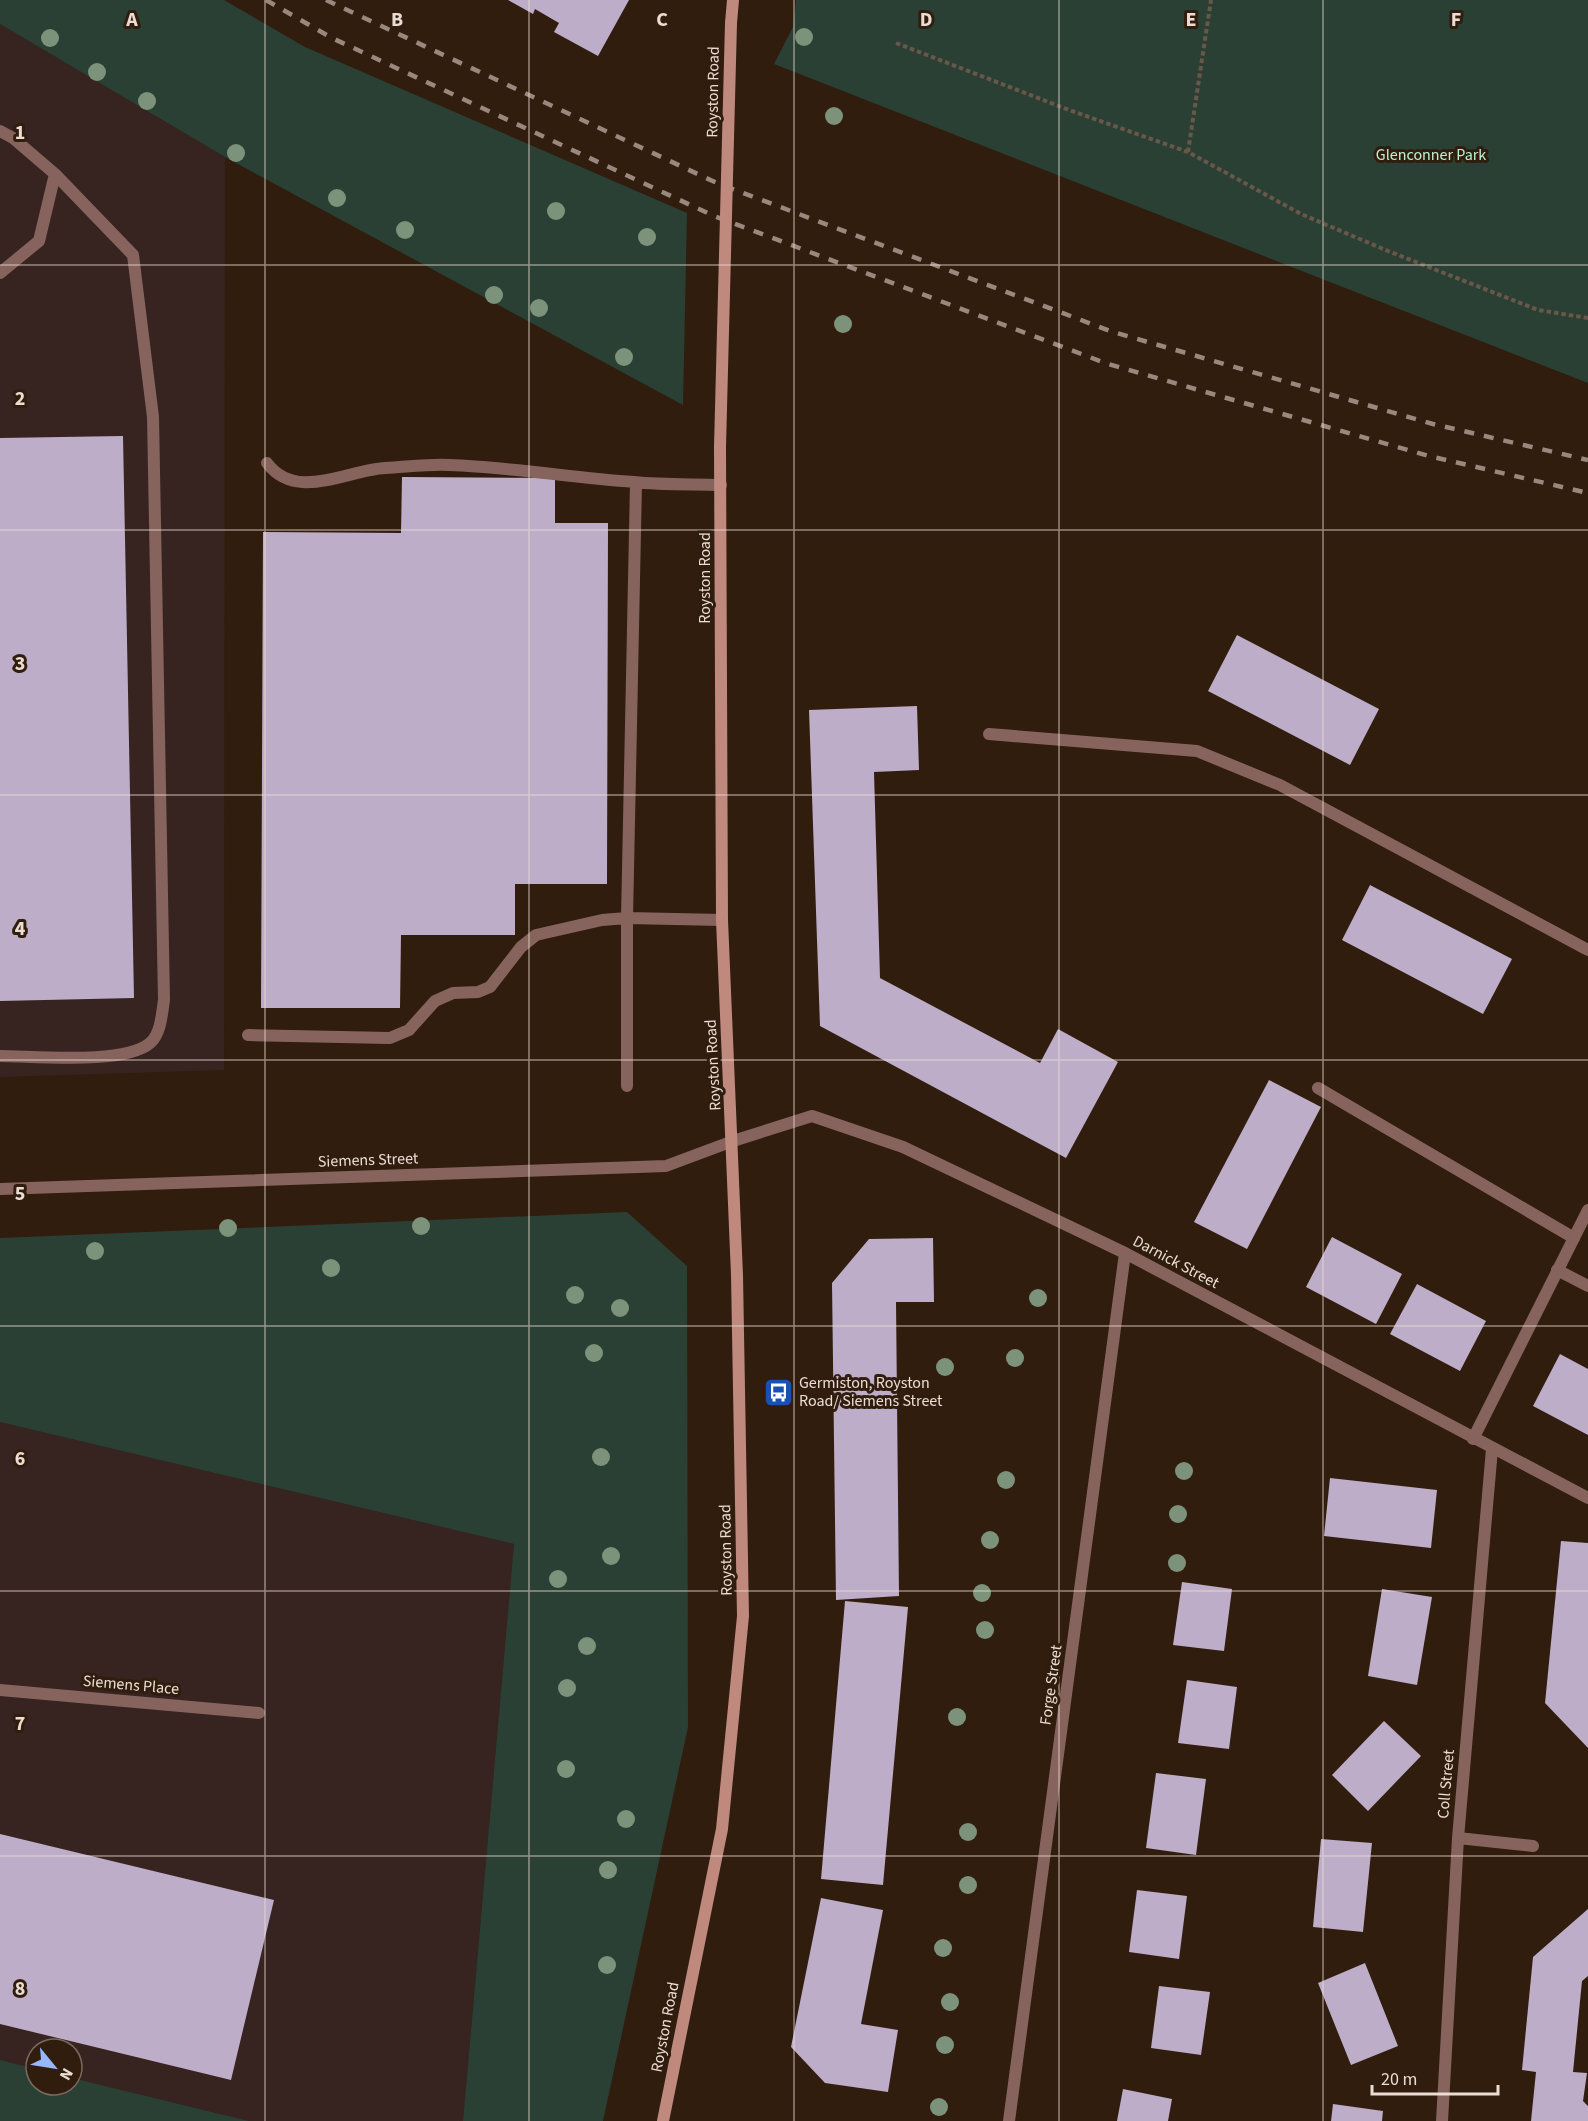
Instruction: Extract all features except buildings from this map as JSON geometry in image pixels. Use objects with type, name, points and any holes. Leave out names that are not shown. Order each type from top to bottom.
[{"type":"street","name":"Royston Road","points":[[663,2121],[722,1829],[743,1616],[741,1401],[733,1141],[722,920],[720,447],[732,0]]},
{"type":"street","points":[[0,131],[13,138],[55,174],[133,255],[153,417],[164,1000],[161,1023],[151,1043],[121,1056],[0,1056]]},
{"type":"street","points":[[0,273],[39,240],[55,174]]},
{"type":"street","points":[[267,463],[275,474],[288,480],[313,482],[336,479],[368,468],[447,465],[636,483],[721,485]]},
{"type":"street","points":[[627,1086],[627,918],[636,483]]},
{"type":"street","points":[[989,734],[1197,751],[1280,785],[1588,950]]},
{"type":"street","points":[[248,1035],[390,1038],[409,1030],[435,1001],[453,993],[478,992],[490,987],[521,947],[536,935],[602,920],[627,918],[722,920]]},
{"type":"street","points":[[1318,1088],[1574,1238]]},
{"type":"street","name":"Darnick Street","points":[[733,1141],[812,1116],[903,1147],[1125,1253],[1588,1498]]},
{"type":"street","name":"Siemens Street","points":[[0,1189],[666,1166],[733,1141]]},
{"type":"street","points":[[1473,1439],[1588,1210]]},
{"type":"street","name":"Forge Street","points":[[1009,2121],[1125,1253]]},
{"type":"street","points":[[1557,1270],[1588,1286]]},
{"type":"street","name":"Coll Street","points":[[1442,2121],[1458,1838],[1492,1449]]},
{"type":"street","name":"Siemens Place","points":[[0,1690],[259,1713]]},
{"type":"street","points":[[1458,1838],[1533,1846]]},
{"type":"path","points":[[1188,152],[1211,0]]},
{"type":"path","points":[[896,43],[1069,110],[1188,152],[1301,214],[1388,251],[1538,310],[1588,318]]},
{"type":"shaded area","points":[[0,24],[225,157],[224,1070],[0,1077]]},
{"type":"shaded area","points":[[0,1422],[514,1544],[463,2121],[249,2121],[84,2081],[84,2037],[24,2037],[24,2066],[0,2060]]},
{"type":"green space","points":[[0,0],[224,0],[305,47],[687,213],[683,405],[225,157],[0,24]]},
{"type":"green space","name":"Glenconner Park","points":[[796,0],[1588,0],[1588,383],[774,64],[793,27]]},
{"type":"green space","points":[[627,1212],[687,1266],[688,1727],[603,2121],[463,2121],[514,1544],[0,1422],[0,1238]]},
{"type":"green space","points":[[0,2060],[24,2066],[24,2097],[84,2097],[84,2081],[249,2121],[0,2121]]},
{"type":"railway","points":[[266,0],[332,38],[714,216],[1108,364],[1429,456],[1588,493]]},
{"type":"railway","points":[[326,0],[719,184],[1113,332],[1433,424],[1588,460]]},
{"type":"place","name":"Germiston, Royston Road/ Siemens Street","points":[[778,1392]]}]
